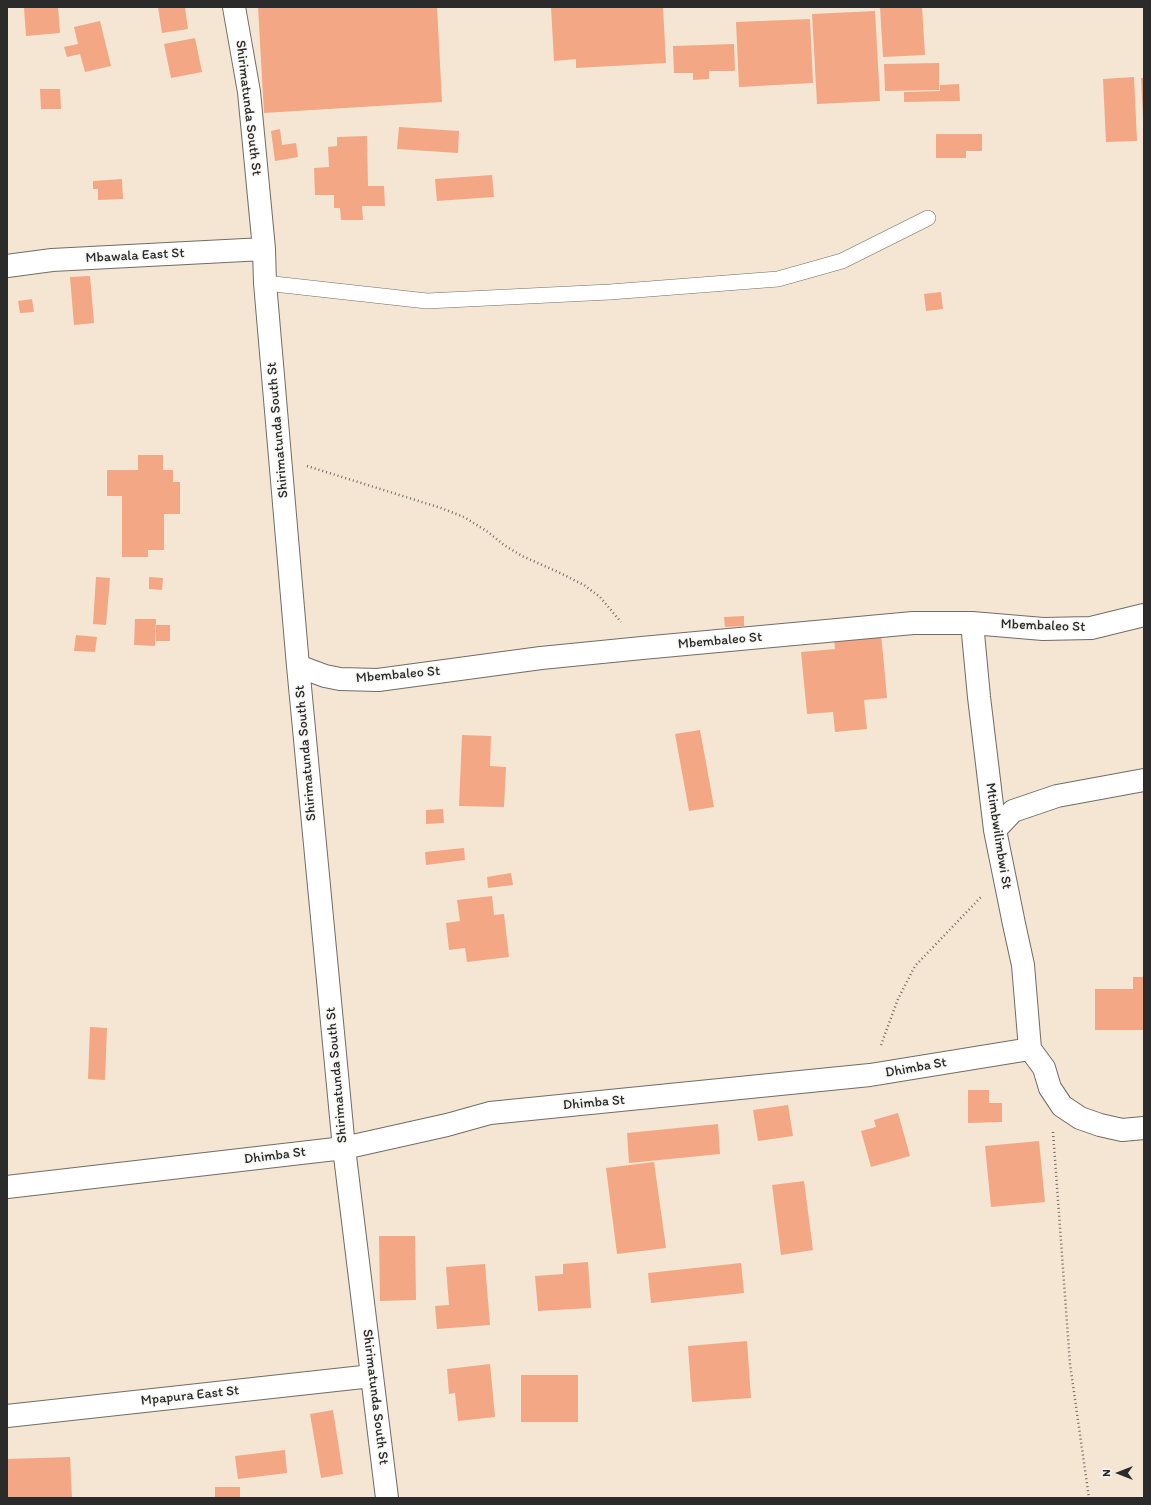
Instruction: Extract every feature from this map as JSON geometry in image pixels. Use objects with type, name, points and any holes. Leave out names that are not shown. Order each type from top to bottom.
[{"type":"street","name":"Shirimatunda South St","points":[[234,7],[249,92],[264,249],[265,282],[298,666],[344,1148],[387,1498]]},
{"type":"street","name":"Mbawala East St","points":[[7,266],[52,260],[264,249]]},
{"type":"street","name":"Mbembaleo St","points":[[298,666],[325,676],[340,679],[378,680],[541,658],[913,624],[972,623],[1043,629],[1091,628],[1144,615]]},
{"type":"street","name":"Mtimbwilimbwi St","points":[[972,623],[979,698],[995,830],[1023,965],[1030,1049]]},
{"type":"street","points":[[995,830],[1013,811],[1057,796],[1144,780]]},
{"type":"street","points":[[1030,1049],[1044,1068],[1050,1088],[1062,1106],[1080,1118],[1100,1125],[1122,1130],[1144,1128]]},
{"type":"street","name":"Dhimba St","points":[[7,1187],[344,1148],[447,1125],[490,1113],[870,1075],[1030,1049]]},
{"type":"street","name":"Mpapura East St","points":[[7,1416],[372,1376]]},
{"type":"lane","points":[[265,282],[427,301],[610,292],[778,279],[842,261],[928,218]]},
{"type":"path","points":[[280,457],[441,508],[464,517],[488,532],[504,546],[522,556],[558,572],[584,586],[600,597],[642,648]]},
{"type":"path","points":[[870,1075],[898,999],[915,966],[1004,873]]},
{"type":"path","points":[[1050,1088],[1070,1364],[1089,1498]]},
{"type":"building","points":[[58,7],[60,33],[26,36],[24,8]]},
{"type":"building","points":[[158,7],[185,7],[188,29],[162,33]]},
{"type":"building","points":[[258,7],[437,7],[442,102],[264,113]]},
{"type":"building","points":[[551,7],[663,7],[666,63],[576,68],[576,59],[554,61]]},
{"type":"building","points":[[880,7],[922,7],[925,55],[883,57]]},
{"type":"building","points":[[875,11],[880,101],[817,104],[812,14]]},
{"type":"building","points":[[810,19],[813,83],[739,87],[736,22]]},
{"type":"building","points":[[100,21],[111,66],[85,72],[80,54],[67,57],[64,47],[78,44],[74,27]]},
{"type":"building","points":[[195,38],[202,72],[171,78],[164,44]]},
{"type":"building","points":[[734,44],[735,71],[709,71],[709,79],[693,80],[693,73],[674,73],[673,46]]},
{"type":"building","points":[[939,63],[939,90],[885,91],[884,64]]},
{"type":"building","points":[[1134,77],[1137,141],[1106,142],[1103,79]]},
{"type":"building","points":[[1141,78],[1144,78],[1144,117],[1143,117]]},
{"type":"building","points":[[959,84],[960,101],[904,102],[904,92],[940,91],[940,85]]},
{"type":"building","points":[[40,89],[60,89],[61,109],[41,109]]},
{"type":"building","points":[[399,127],[459,131],[458,153],[397,149]]},
{"type":"building","points":[[280,129],[282,145],[296,143],[298,157],[275,161],[271,131]]},
{"type":"building","points":[[936,134],[982,134],[982,151],[966,151],[966,158],[936,158]]},
{"type":"building","points":[[367,136],[368,186],[384,186],[385,206],[362,206],[363,220],[341,220],[340,208],[334,208],[334,195],[315,195],[314,168],[329,167],[328,147],[337,146],[337,137]]},
{"type":"building","points":[[492,175],[494,197],[437,201],[435,179]]},
{"type":"building","points":[[122,179],[123,199],[98,200],[98,189],[93,189],[93,181]]},
{"type":"building","points":[[90,276],[94,323],[74,325],[70,277]]},
{"type":"building","points":[[941,292],[943,309],[926,311],[924,294]]},
{"type":"building","points":[[32,299],[34,312],[20,313],[18,301]]},
{"type":"building","points":[[138,455],[163,455],[163,470],[173,470],[173,482],[180,482],[180,514],[164,514],[164,550],[148,550],[148,557],[122,557],[122,496],[107,496],[107,470],[138,470]]},
{"type":"building","points":[[96,577],[110,578],[106,625],[93,624]]},
{"type":"building","points":[[149,577],[163,578],[162,590],[149,589]]},
{"type":"building","points":[[744,616],[744,626],[725,627],[724,617]]},
{"type":"building","points":[[135,619],[156,619],[155,646],[134,645]]},
{"type":"building","points":[[156,625],[170,625],[170,641],[156,641]]},
{"type":"building","points":[[881,633],[887,698],[864,700],[867,729],[835,732],[833,712],[807,714],[801,652],[835,649],[834,638]]},
{"type":"building","points":[[76,635],[97,637],[95,652],[74,651]]},
{"type":"building","points":[[700,730],[714,807],[689,811],[675,734]]},
{"type":"building","points":[[462,735],[491,736],[490,766],[506,767],[504,807],[459,806]]},
{"type":"building","points":[[443,809],[444,823],[426,824],[426,810]]},
{"type":"building","points":[[464,848],[465,860],[426,865],[425,852]]},
{"type":"building","points":[[511,873],[513,885],[488,888],[487,877]]},
{"type":"building","points":[[492,896],[494,915],[504,914],[509,957],[467,962],[465,948],[449,950],[446,923],[460,921],[457,900]]},
{"type":"building","points":[[1133,977],[1144,977],[1144,1030],[1095,1030],[1095,989],[1133,989]]},
{"type":"building","points":[[90,1027],[107,1028],[105,1080],[88,1079]]},
{"type":"building","points":[[968,1090],[989,1090],[989,1103],[1002,1103],[1002,1122],[968,1123]]},
{"type":"building","points":[[788,1105],[793,1136],[758,1141],[753,1110]]},
{"type":"building","points":[[898,1113],[910,1156],[871,1167],[861,1131],[876,1127],[874,1120]]},
{"type":"building","points":[[718,1124],[720,1154],[629,1163],[627,1133]]},
{"type":"building","points":[[1039,1141],[1045,1202],[991,1207],[985,1146]]},
{"type":"building","points":[[654,1162],[666,1248],[617,1254],[606,1168]]},
{"type":"building","points":[[804,1181],[813,1250],[781,1255],[772,1185]]},
{"type":"building","points":[[379,1236],[415,1236],[416,1300],[380,1301]]},
{"type":"building","points":[[588,1262],[591,1308],[538,1311],[535,1276],[563,1274],[563,1264]]},
{"type":"building","points":[[741,1263],[744,1293],[651,1303],[648,1273]]},
{"type":"building","points":[[485,1264],[490,1325],[437,1329],[435,1306],[449,1305],[446,1267]]},
{"type":"building","points":[[747,1341],[751,1398],[692,1402],[688,1346]]},
{"type":"building","points":[[490,1364],[495,1417],[458,1421],[455,1393],[449,1394],[447,1369]]},
{"type":"building","points":[[521,1375],[578,1375],[578,1422],[521,1422]]},
{"type":"building","points":[[333,1410],[343,1474],[321,1478],[310,1414]]},
{"type":"building","points":[[285,1450],[287,1473],[238,1479],[235,1456]]},
{"type":"building","points":[[70,1457],[72,1498],[7,1498],[7,1459]]},
{"type":"building","points":[[215,1487],[240,1487],[240,1498],[215,1498]]}]
